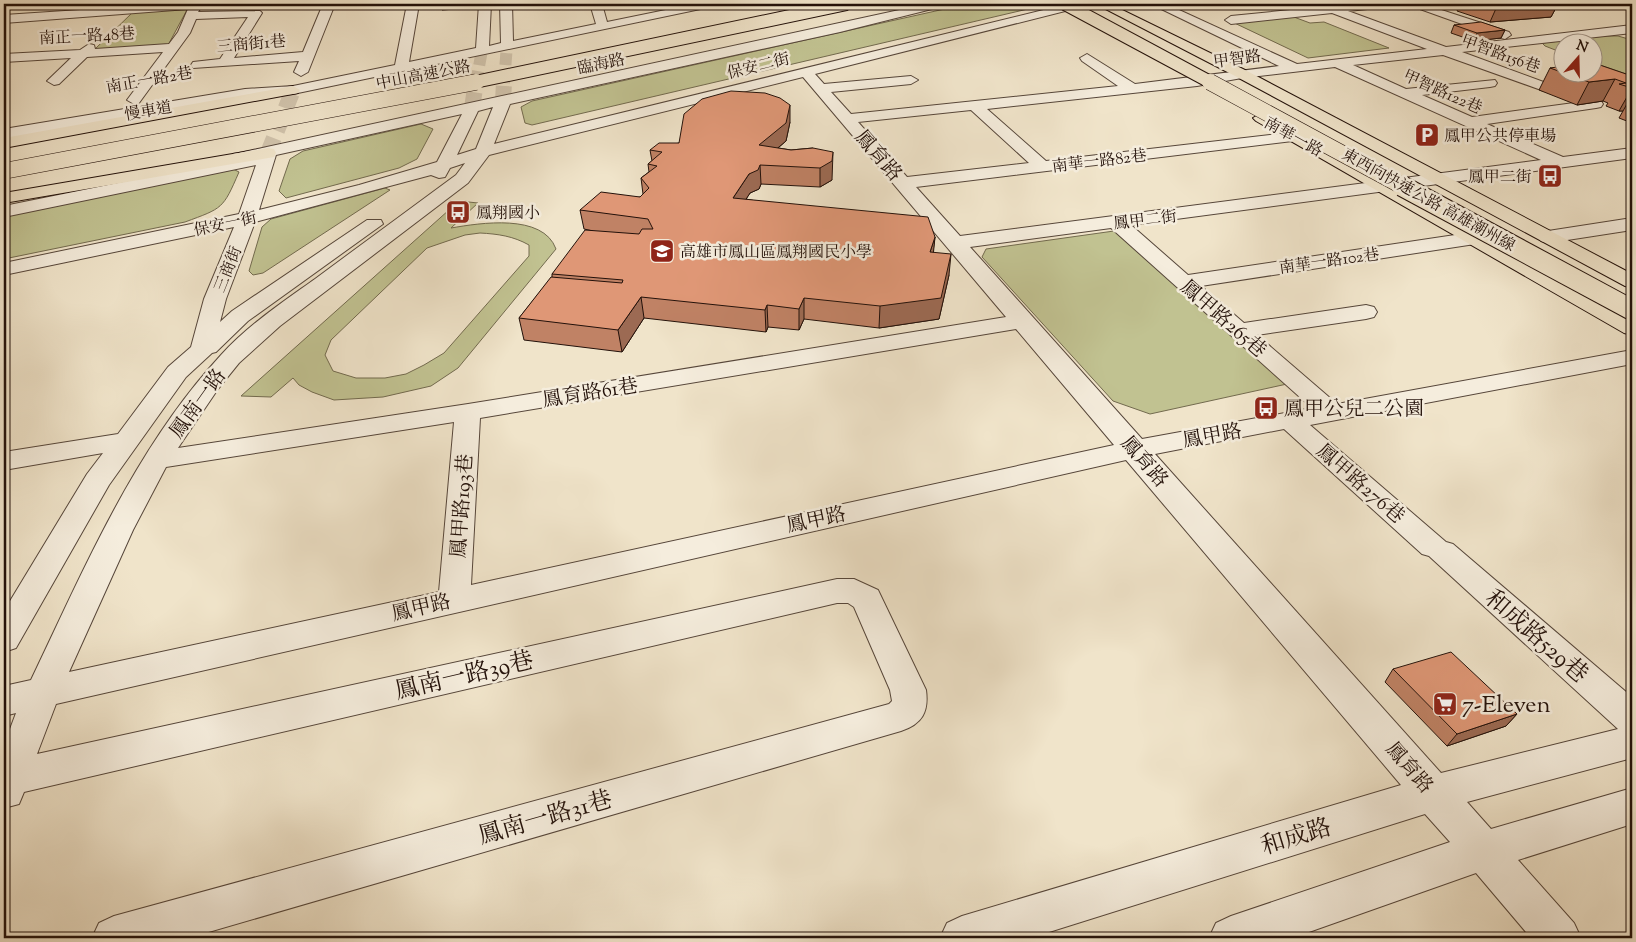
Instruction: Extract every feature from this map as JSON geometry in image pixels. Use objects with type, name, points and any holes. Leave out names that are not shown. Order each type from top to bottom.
[{"type":"main road","name":"中山高速公路","points":[[4,154],[810,4]]},
{"type":"main road","name":"中山高速公路","points":[[4,171],[498,78],[847,4]]},
{"type":"main road","points":[[1089,4],[1243,80]]},
{"type":"main road","name":"南華一路","points":[[1102,4],[1243,80],[1440,180],[1632,282]]},
{"type":"main road","name":"南華一路","points":[[1064,5],[1632,328]]},
{"type":"main road","name":"東西向快速公路 高雄潮州線","points":[[1064,5],[1225,88],[1632,310]]},
{"type":"main road","name":"東西向快速公路 高雄潮州線","points":[[1243,80],[1632,291]]},
{"type":"main road","points":[[4,143],[293,90]]},
{"type":"street","points":[[44,16],[59,4]]},
{"type":"street","points":[[193,8],[217,4]]},
{"type":"street","points":[[293,90],[329,4]]},
{"type":"street","points":[[401,67],[414,4]]},
{"type":"street","points":[[482,50],[485,4]]},
{"type":"street","points":[[506,4],[507,45]]},
{"type":"street","points":[[596,4],[602,26]]},
{"type":"street","name":"慢車道","points":[[4,134],[245,93],[293,90],[602,26],[646,10],[710,4]]},
{"type":"street","name":"臨海路","points":[[267,156],[472,108],[940,4]]},
{"type":"street","name":"保安二街","points":[[444,166],[483,152],[813,80],[1064,5],[1081,4]]},
{"type":"street","points":[[1157,4],[1295,68]]},
{"type":"street","points":[[1231,20],[1387,4]]},
{"type":"street","points":[[1417,4],[1554,52]]},
{"type":"street","points":[[1619,4],[1632,7]]},
{"type":"street","points":[[4,19],[131,10],[193,8],[256,13],[224,63]]},
{"type":"street","points":[[134,100],[184,33],[193,8]]},
{"type":"street","points":[[113,26],[131,10]]},
{"type":"street","name":"甲智路156巷","points":[[1331,10],[1544,87]]},
{"type":"street","name":"甲智路","points":[[847,119],[1197,82],[1243,80],[1295,68],[1632,30]]},
{"type":"street","points":[[1614,32],[1632,38]]},
{"type":"street","points":[[54,81],[100,39]]},
{"type":"street","name":"南正一路48巷","points":[[4,58],[172,48]]},
{"type":"street","name":"三商街1巷","points":[[198,65],[307,56]]},
{"type":"street","points":[[1087,58],[1132,89]]},
{"type":"street","name":"甲智路122巷","points":[[1337,64],[1562,163]]},
{"type":"street","points":[[282,74],[301,71]]},
{"type":"street","name":"南正一路2巷","points":[[4,122],[262,78]]},
{"type":"street","points":[[813,80],[911,80]]},
{"type":"street","name":"鳳育路","points":[[813,80],[1560,938]]},
{"type":"street","points":[[1404,93],[1490,83]]},
{"type":"street","name":"鳳南一路","points":[[7,785],[42,693],[118,530],[156,460],[220,370],[272,322],[462,179],[483,152],[503,102]]},
{"type":"street","points":[[1470,122],[1596,104]]},
{"type":"street","points":[[974,105],[1042,166]]},
{"type":"street","name":"鳳南一路","points":[[4,638],[97,481],[177,372],[240,316],[413,197],[433,181],[444,166],[472,108]]},
{"type":"street","name":"南華一路82巷","points":[[902,182],[1295,137]]},
{"type":"street","name":"鳳甲二街","points":[[955,243],[1632,153]]},
{"type":"street","points":[[4,200],[267,156]]},
{"type":"street","points":[[4,211],[267,156]]},
{"type":"street","name":"三商街","points":[[202,348],[215,299],[247,219],[267,156]]},
{"type":"street","name":"保安一街","points":[[4,269],[247,219],[444,166]]},
{"type":"street","name":"鳳甲路265巷","points":[[1116,222],[1332,413]]},
{"type":"street","points":[[1548,238],[1632,224]]},
{"type":"street","name":"南華一路102巷","points":[[1183,282],[1475,238]]},
{"type":"street","points":[[1239,331],[1366,312]]},
{"type":"street","name":"鳳育路61巷","points":[[156,460],[468,412],[1023,321]]},
{"type":"street","points":[[202,348],[244,346]]},
{"type":"street","name":"鳳甲路","points":[[4,701],[454,599],[1135,449],[1632,358]]},
{"type":"street","name":"鳳甲路193巷","points":[[454,599],[468,412]]},
{"type":"street","name":"鳳甲路276巷","points":[[1290,420],[1437,549]]},
{"type":"street","points":[[4,461],[125,441]]},
{"type":"street","name":"和成路529巷","points":[[1437,549],[1632,720]]},
{"type":"street","name":"鳳南一路39巷","points":[[7,785],[837,591],[854,591],[867,599],[888,645]]},
{"type":"street","name":"鳳南一路31巷","points":[[114,938],[901,716],[910,705],[908,690],[888,645]]},
{"type":"street","name":"和成路","points":[[962,938],[1434,793],[1632,742]]},
{"type":"street","points":[[1231,938],[1483,851],[1632,806]]},
{"type":"green space","points":[[967,4],[1045,5],[532,125],[525,123],[521,107],[532,101]]},
{"type":"green space","points":[[188,8],[167,47],[94,50],[134,11]]},
{"type":"green space","points":[[1283,13],[1310,23],[1324,22],[1389,48],[1308,58],[1226,19]]},
{"type":"green space","points":[[1604,36],[1618,36],[1632,40],[1632,76],[1604,66]]},
{"type":"green space","points":[[1554,42],[1554,50],[1545,46],[1542,43]]},
{"type":"green space","points":[[421,124],[433,129],[417,159],[399,168],[286,198],[279,191],[290,159],[303,151]]},
{"type":"green space","points":[[231,168],[239,172],[225,200],[215,210],[185,222],[4,259],[4,214]]},
{"type":"green space","points":[[385,188],[390,190],[263,273],[253,275],[249,271],[262,227],[271,219]]},
{"type":"green space","points":[[459,201],[478,203],[451,228],[494,223],[525,225],[538,230],[549,238],[556,249],[458,368],[431,386],[383,397],[334,400],[312,392],[299,385],[293,378],[271,397],[241,396]],"holes":[[[480,233],[499,235],[523,242],[529,245],[529,256],[444,353],[406,374],[385,378],[356,378],[333,371],[325,355],[331,340],[427,248],[465,235]]]},
{"type":"green space","points":[[1114,231],[1287,384],[1150,414],[1113,401],[982,257],[986,249]]},
{"type":"building","points":[[1481,22],[1505,30],[1477,33],[1454,25]]},
{"type":"building","points":[[1604,66],[1632,76],[1632,88],[1619,84],[1626,83],[1615,79],[1604,80]]},
{"type":"building","points":[[731,91],[765,93],[780,98],[790,105],[786,123],[759,145],[791,150],[813,148],[833,152],[832,161],[820,168],[760,165],[758,170],[749,174],[733,198],[928,217],[935,237],[930,252],[951,254],[941,298],[880,306],[804,298],[799,309],[767,305],[765,310],[641,297],[618,330],[519,318],[551,277],[622,283],[623,280],[552,274],[585,230],[639,234],[642,229],[653,229],[648,219],[580,210],[601,192],[640,197],[649,188],[641,178],[657,166],[648,164],[662,152],[650,150],[659,143],[679,143],[684,114],[702,99]]},
{"type":"building","name":"7-Eleven","points":[[1451,652],[1517,714],[1457,734],[1393,669]]},
{"type":"tunnel","points":[[504,83],[507,45]]},
{"type":"tunnel","points":[[476,83],[482,50]]},
{"type":"tunnel","points":[[472,108],[476,82]]},
{"type":"tunnel","points":[[503,102],[504,82]]},
{"type":"tunnel","points":[[268,153],[293,90]]},
{"type":"place","name":"鳳甲公共停車場","points":[[1427,135]]},
{"type":"place","name":"鳳甲二街","points":[[1550,176]]},
{"type":"place","name":"鳳翔國小","points":[[458,212]]},
{"type":"place","name":"高雄市鳳山區鳳翔國民小學","points":[[662,251]]},
{"type":"place","name":"鳳甲公兒二公園","points":[[1266,408]]},
{"type":"place","name":"7-Eleven","points":[[1445,704]]}]
